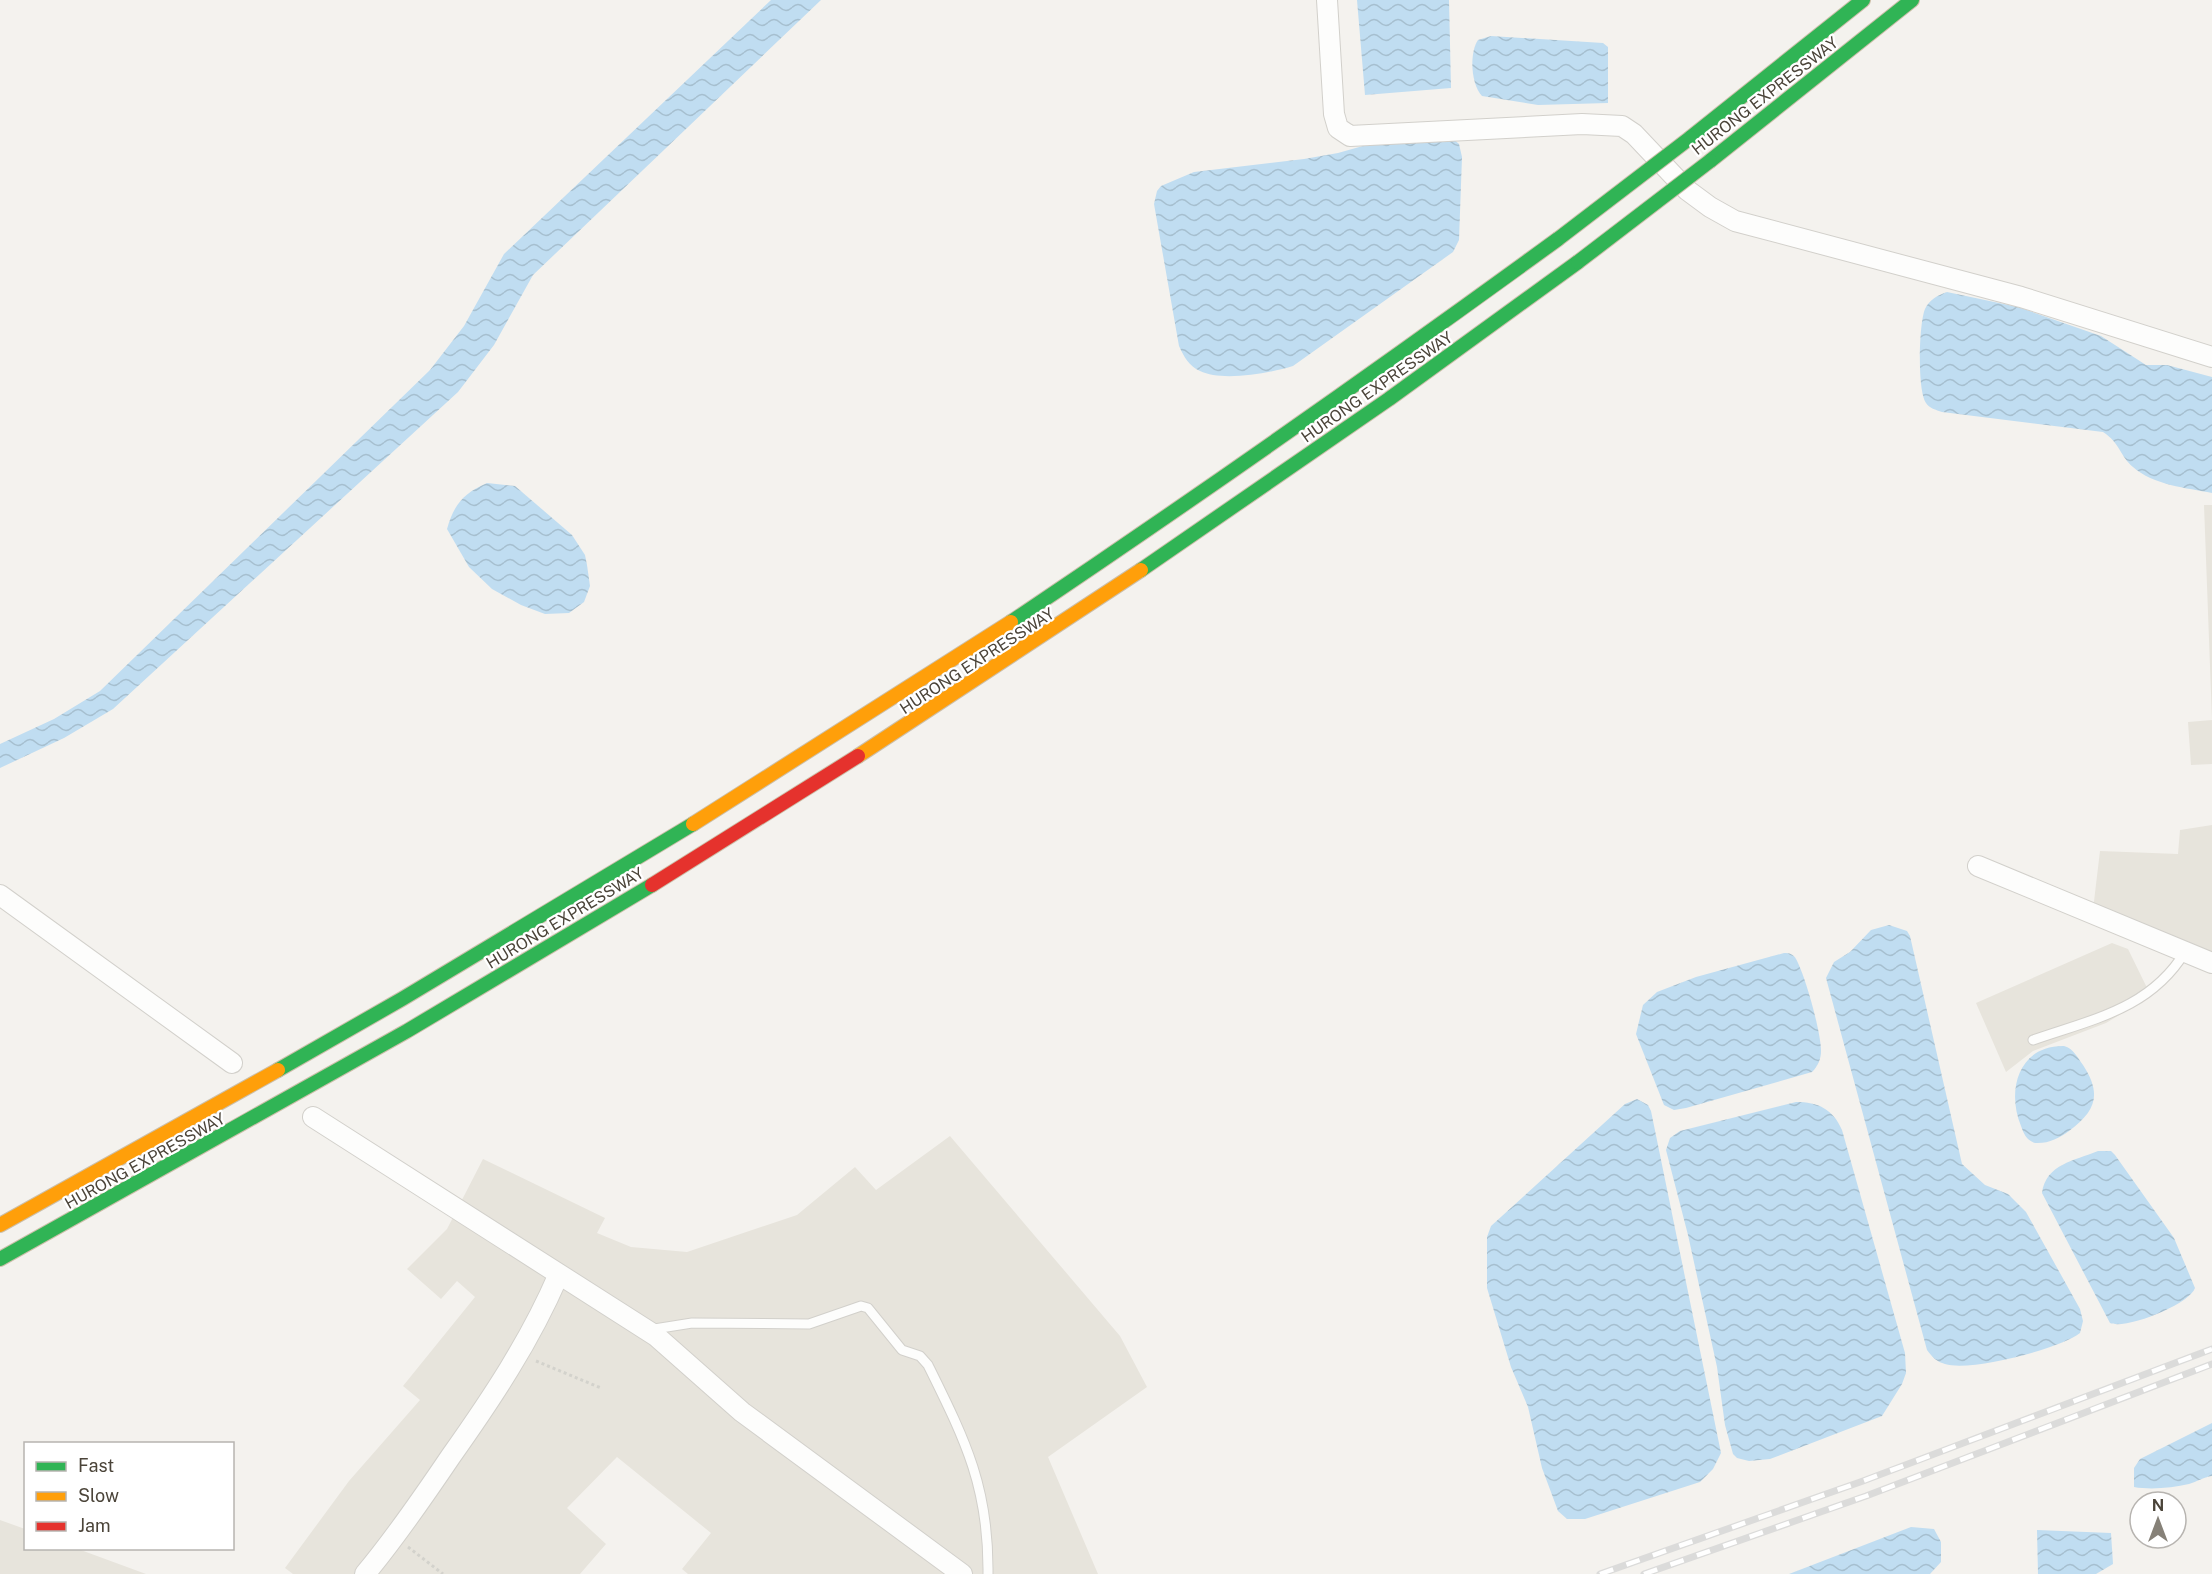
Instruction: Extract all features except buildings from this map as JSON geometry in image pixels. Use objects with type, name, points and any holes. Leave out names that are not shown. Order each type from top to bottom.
[{"type":"highway","name":"HURONG EXPRESSWAY","points":[[0,1225],[356,1027],[757,785],[1032,608],[1209,489],[1558,239],[1690,138],[1863,0]]},
{"type":"highway","name":"HURONG EXPRESSWAY","points":[[0,1259],[392,1041],[625,902],[890,737],[1227,514],[1578,262],[1710,161],[1912,0]]},
{"type":"street","points":[[1327,0],[1334,114],[1338,128],[1350,136],[1582,124],[1622,126],[1634,134],[1688,190],[1710,207],[1735,221],[2021,297],[2212,357]]},
{"type":"street","points":[[1978,866],[2212,963]]},
{"type":"street","points":[[0,895],[232,1063]]},
{"type":"street","points":[[313,1117],[558,1276],[646,1330],[742,1412],[962,1574]]},
{"type":"street","points":[[365,1574],[395,1536],[520,1354],[558,1276]]},
{"type":"lane","points":[[2033,1040],[2116,1011],[2154,989],[2171,974],[2185,952]]},
{"type":"lane","points":[[646,1330],[671,1324],[692,1323],[809,1324],[861,1306],[868,1308],[902,1350],[920,1356],[928,1365],[966,1442],[976,1472],[987,1520],[988,1574]]},
{"type":"path","points":[[520,1354],[601,1388]]},
{"type":"path","points":[[395,1536],[443,1574]]},
{"type":"shaded area","points":[[2204,505],[2212,505],[2212,720]]},
{"type":"shaded area","points":[[2212,720],[2212,764],[2191,765],[2188,722]]},
{"type":"shaded area","points":[[2212,825],[2212,966],[2092,918],[2100,851],[2178,854],[2180,830]]},
{"type":"shaded area","points":[[2112,943],[2128,949],[2151,996],[2106,1023],[2033,1051],[2006,1072],[1976,1003]]},
{"type":"shaded area","points":[[950,1136],[1120,1336],[1147,1387],[1048,1457],[1098,1574],[688,1574],[682,1569],[711,1533],[617,1457],[567,1508],[606,1544],[580,1574],[293,1574],[285,1568],[349,1481],[420,1400],[403,1386],[475,1297],[457,1281],[441,1299],[407,1269],[447,1229],[483,1159],[605,1218],[597,1233],[631,1247],[687,1252],[797,1215],[855,1167],[876,1190]]},
{"type":"shaded area","points":[[0,1520],[24,1529],[24,1550],[81,1550],[146,1574],[0,1574]]},
{"type":"water","points":[[771,0],[821,0],[533,275],[494,345],[458,392],[113,709],[64,738],[0,768],[0,744],[54,719],[100,691],[430,370],[464,326],[504,254]]},
{"type":"water","points":[[1357,0],[1449,0],[1451,88],[1365,95]]},
{"type":"water","points":[[1491,36],[1603,43],[1608,47],[1608,103],[1538,105],[1482,96],[1475,84],[1472,69],[1473,53],[1478,40]]},
{"type":"water","points":[[1450,136],[1459,144],[1462,157],[1459,240],[1453,252],[1293,366],[1259,374],[1221,376],[1200,371],[1190,364],[1179,346],[1154,204],[1157,191],[1161,186],[1194,172],[1304,159],[1338,153],[1377,142]]},
{"type":"water","points":[[1947,292],[2018,307],[2101,336],[2146,365],[2167,365],[2212,377],[2212,493],[2160,482],[2141,473],[2129,463],[2109,436],[2103,432],[1942,412],[1929,406],[1923,396],[1920,371],[1923,317],[1929,303],[1937,296]]},
{"type":"water","points":[[487,483],[515,486],[572,535],[585,555],[590,586],[584,602],[569,613],[545,614],[521,605],[492,589],[469,567],[447,529],[461,500]]},
{"type":"water","points":[[1889,925],[1907,931],[1910,936],[1962,1164],[1985,1185],[2008,1194],[2026,1212],[2080,1309],[2083,1321],[2080,1333],[2054,1346],[1994,1362],[1957,1366],[1940,1362],[1927,1350],[1826,978],[1834,962],[1850,952],[1871,930]]},
{"type":"water","points":[[1784,953],[1791,954],[1796,959],[1804,977],[1815,1018],[1821,1051],[1819,1062],[1814,1070],[1686,1108],[1674,1110],[1664,1105],[1636,1034],[1643,1005],[1657,992],[1696,977]]},
{"type":"water","points":[[2064,1046],[2075,1054],[2089,1075],[2093,1085],[2093,1101],[2085,1116],[2069,1131],[2053,1140],[2035,1143],[2027,1138],[2021,1126],[2015,1098],[2016,1085],[2020,1072],[2036,1053]]},
{"type":"water","points":[[1637,1099],[1648,1105],[1651,1111],[1721,1453],[1713,1469],[1700,1482],[1585,1519],[1567,1519],[1558,1511],[1542,1468],[1528,1407],[1511,1367],[1487,1288],[1487,1237],[1491,1226],[1625,1104]]},
{"type":"water","points":[[1796,1102],[1811,1103],[1824,1108],[1834,1117],[1842,1130],[1905,1353],[1906,1373],[1902,1384],[1882,1416],[1770,1459],[1749,1461],[1737,1458],[1733,1454],[1725,1425],[1717,1367],[1688,1235],[1666,1150],[1670,1138],[1680,1131]]},
{"type":"water","points":[[2098,1151],[2111,1151],[2115,1155],[2174,1238],[2195,1288],[2191,1294],[2170,1308],[2129,1323],[2110,1323],[2042,1193],[2045,1183],[2055,1170]]},
{"type":"water","points":[[2212,1423],[2212,1476],[2175,1487],[2134,1487],[2134,1468],[2140,1459]]},
{"type":"water","points":[[1911,1527],[1934,1529],[1941,1542],[1941,1562],[1930,1574],[1789,1574]]},
{"type":"water","points":[[2037,1530],[2111,1533],[2113,1564],[2096,1574],[2038,1574]]},
{"type":"railway","points":[[1600,1574],[1863,1481],[2212,1349]]},
{"type":"railway","points":[[1644,1574],[1866,1496],[2212,1364]]},
{"type":"traffic: fast","points":[[1690,138],[1863,0]]},
{"type":"traffic: fast","points":[[1710,161],[1912,0]]},
{"type":"traffic: fast","points":[[1558,239],[1690,138]]},
{"type":"traffic: fast","points":[[1578,262],[1710,161]]},
{"type":"traffic: fast","points":[[1011,622],[1286,433],[1558,239]]},
{"type":"traffic: fast","points":[[1141,570],[1389,399],[1578,262]]},
{"type":"traffic: fast","points":[[278,1070],[402,999],[693,824]]},
{"type":"traffic: fast","points":[[0,1259],[407,1031],[652,885]]},
{"type":"traffic: slow","points":[[858,756],[1141,570]]},
{"type":"traffic: slow","points":[[693,824],[1011,622]]},
{"type":"traffic: slow","points":[[0,1225],[278,1070]]},
{"type":"traffic: jam","points":[[652,885],[858,756]]}]
